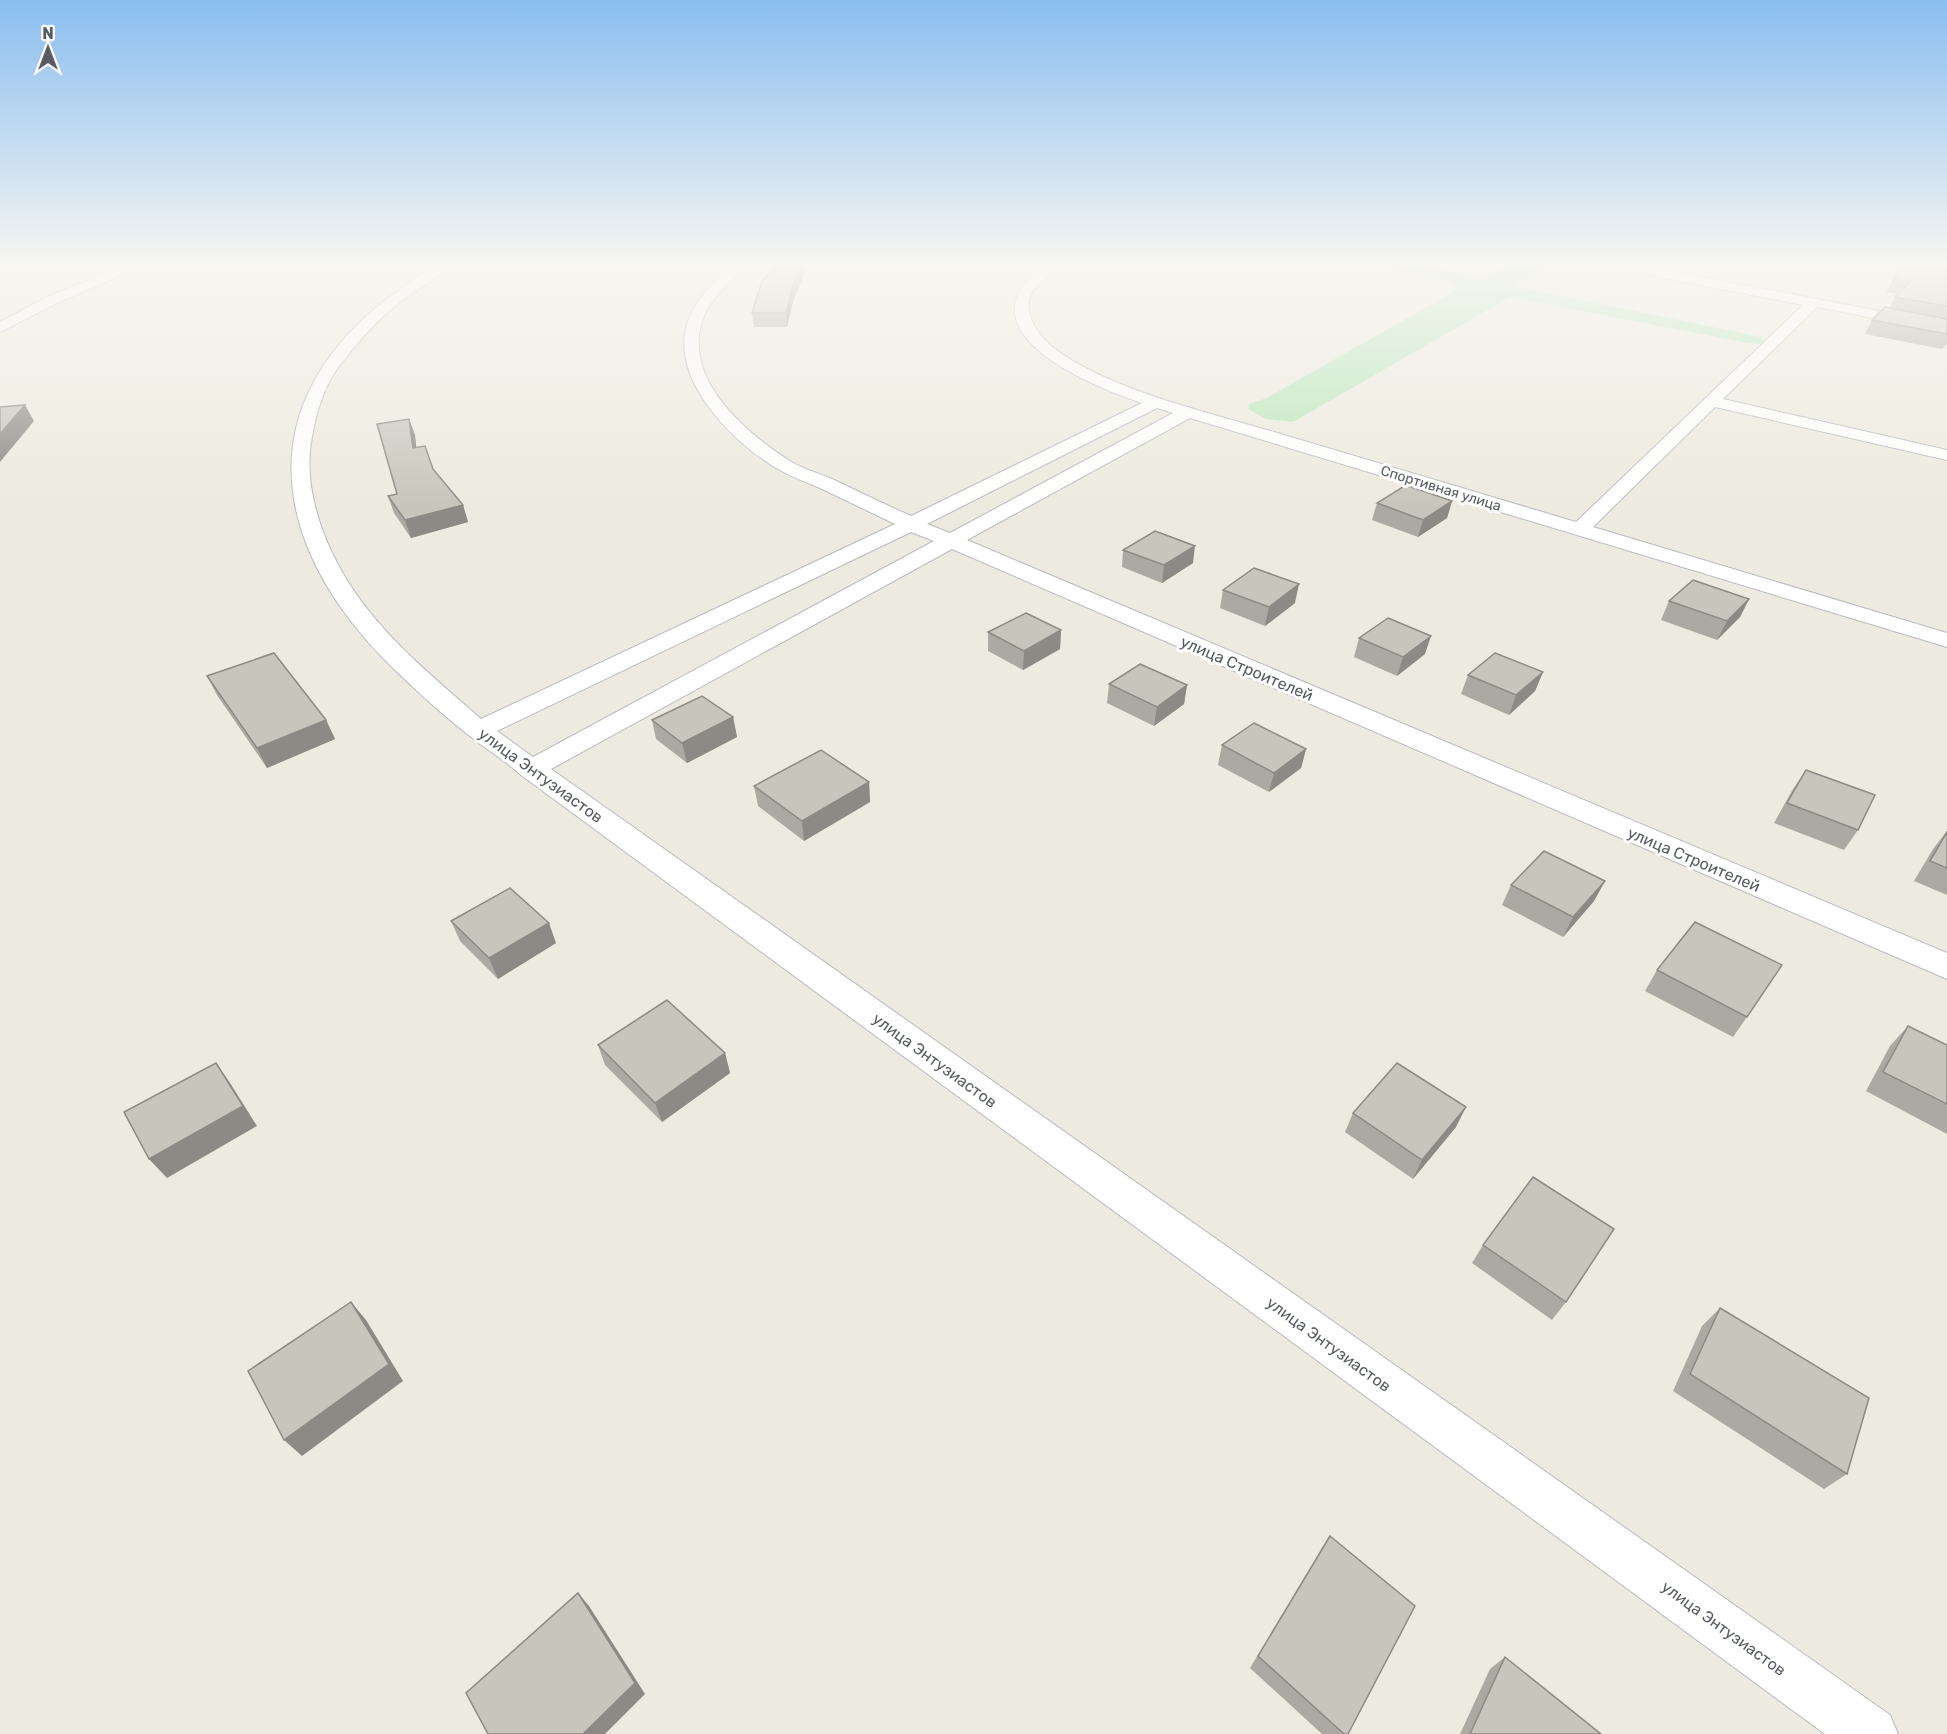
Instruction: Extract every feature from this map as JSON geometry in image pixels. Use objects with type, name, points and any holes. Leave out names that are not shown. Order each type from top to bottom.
[{"type":"street","name":"улица Энтузиастов","points":[[346,346],[322,378],[302,426],[297,462],[301,503],[309,532],[324,566],[350,605],[386,647],[478,730],[531,769],[1871,1734]]},
{"type":"street","name":"улица Строителей","points":[[691,346],[691,357],[704,390],[733,425],[784,465],[950,541],[1947,967]]},
{"type":"street","name":"Спортивная улица","points":[[1041,346],[1076,370],[1110,386],[1156,402],[1947,640]]},
{"type":"street","points":[[1578,530],[1770,346]]},
{"type":"street","points":[[478,730],[911,524],[1156,402]]},
{"type":"street","points":[[1713,402],[1947,455]]},
{"type":"street","points":[[531,769],[1188,412]]},
{"type":"green space","points":[[1358,346],[1425,346],[1293,422],[1266,419],[1248,409],[1249,404],[1267,398]]},
{"type":"building","points":[[25,405],[0,434],[0,407]]},
{"type":"building","points":[[409,419],[413,448],[425,446],[433,469],[463,505],[405,520],[388,496],[397,494],[377,424]]},
{"type":"building","points":[[1406,485],[1452,501],[1423,520],[1377,503]]},
{"type":"building","points":[[1155,531],[1195,546],[1164,565],[1123,550]]},
{"type":"building","points":[[1254,568],[1299,584],[1269,607],[1223,590]]},
{"type":"building","points":[[1693,580],[1749,599],[1727,621],[1669,601]]},
{"type":"building","points":[[1026,613],[1061,630],[1024,651],[988,632]]},
{"type":"building","points":[[1388,618],[1431,636],[1403,657],[1359,638]]},
{"type":"building","points":[[274,653],[326,720],[257,748],[207,676]]},
{"type":"building","points":[[1495,653],[1543,672],[1516,695],[1468,675]]},
{"type":"building","points":[[1140,664],[1187,685],[1157,707],[1109,684]]},
{"type":"building","points":[[702,696],[733,717],[682,743],[652,720]]},
{"type":"building","points":[[1254,723],[1306,749],[1274,773],[1222,745]]},
{"type":"building","points":[[821,750],[869,782],[802,821],[754,786]]},
{"type":"building","points":[[1806,770],[1875,795],[1858,830],[1787,803]]},
{"type":"building","points":[[1947,832],[1947,868],[1930,861]]},
{"type":"building","points":[[1544,851],[1605,881],[1573,917],[1511,885]]},
{"type":"building","points":[[510,888],[549,923],[489,958],[451,921]]},
{"type":"building","points":[[1695,922],[1782,965],[1747,1017],[1657,970]]},
{"type":"building","points":[[667,1000],[725,1053],[655,1103],[598,1045]]},
{"type":"building","points":[[1908,1026],[1947,1045],[1947,1104],[1883,1072]]},
{"type":"building","points":[[216,1063],[243,1106],[149,1159],[124,1112]]},
{"type":"building","points":[[1397,1063],[1466,1107],[1422,1160],[1353,1113]]},
{"type":"building","points":[[1533,1177],[1614,1229],[1566,1302],[1483,1245]]},
{"type":"building","points":[[351,1302],[389,1364],[284,1440],[248,1371]]},
{"type":"building","points":[[1720,1308],[1869,1398],[1847,1474],[1690,1374]]},
{"type":"building","points":[[1330,1536],[1415,1606],[1348,1734],[1344,1734],[1258,1656]]},
{"type":"building","points":[[578,1593],[635,1683],[583,1734],[488,1734],[466,1693]]},
{"type":"building","points":[[1505,1657],[1601,1734],[1470,1734]]}]
